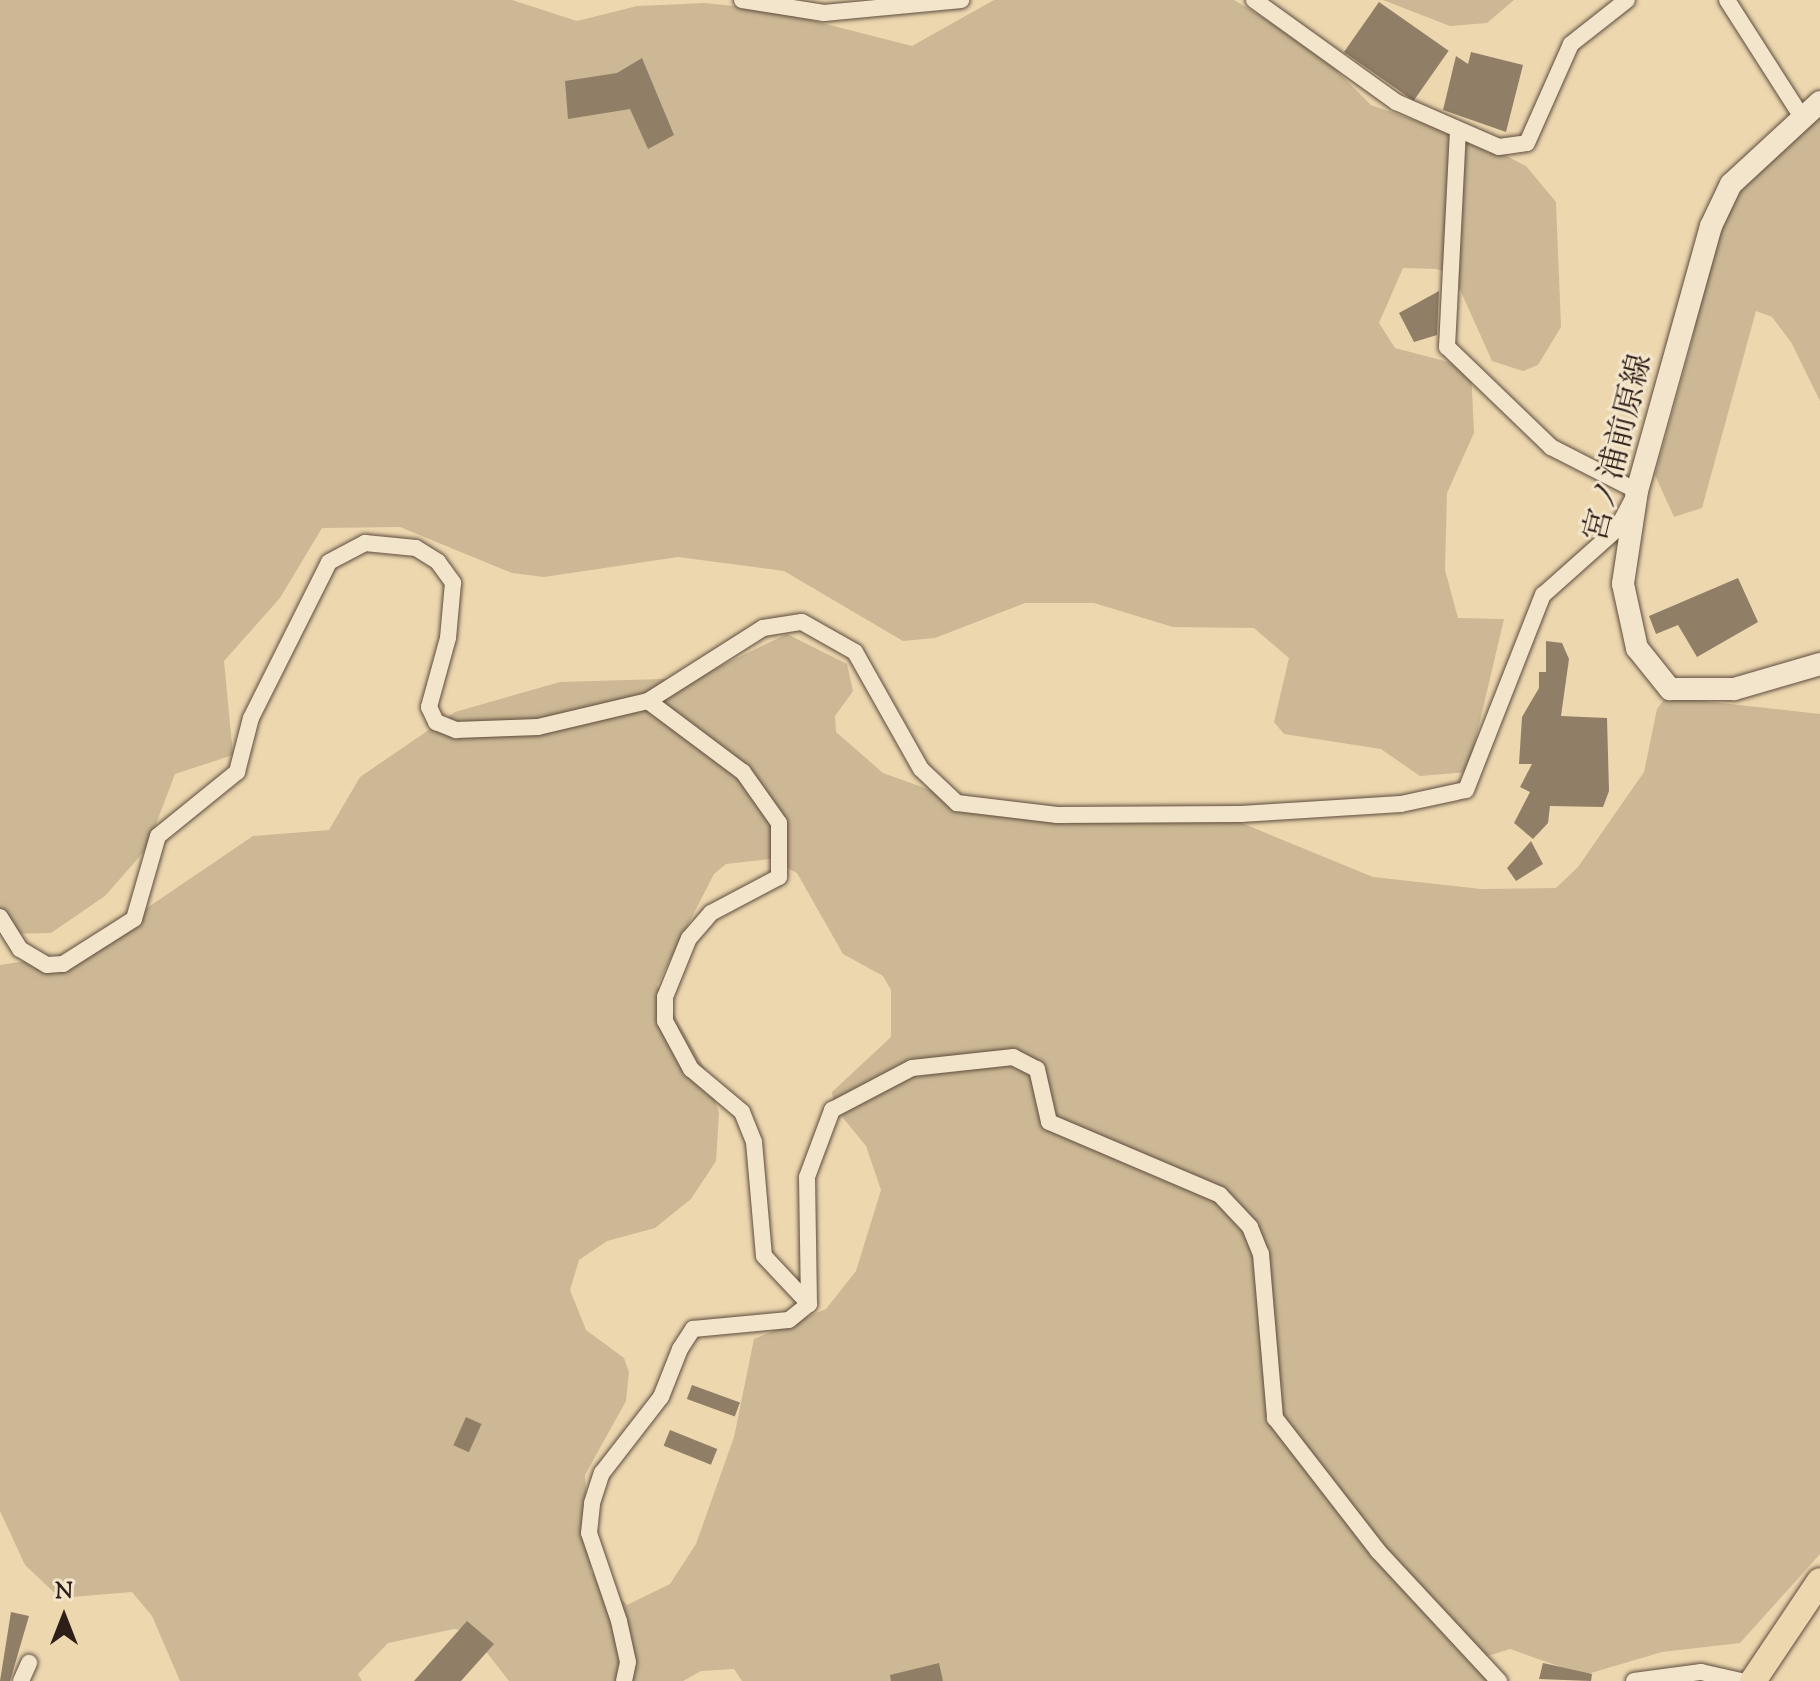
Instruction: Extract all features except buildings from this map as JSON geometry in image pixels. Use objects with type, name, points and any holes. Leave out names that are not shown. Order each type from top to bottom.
[{"type":"main road","name":"宮ノ浦前原線","points":[[1820,102],[1800,114],[1731,184],[1711,226],[1637,491],[1623,584],[1637,648],[1651,672],[1670,689],[1695,693],[1820,664]]},
{"type":"main road","points":[[1753,1681],[1820,1581]]},
{"type":"street","points":[[742,0],[824,13],[961,0]]},
{"type":"street","points":[[1254,0],[1396,102],[1499,147],[1527,143],[1571,44],[1627,0]]},
{"type":"street","points":[[1727,0],[1800,114]]},
{"type":"street","points":[[0,917],[20,949],[47,965],[63,964],[134,919],[158,836],[237,772],[258,704],[316,585],[344,549],[365,543],[416,548],[453,583],[448,638],[429,707],[436,722],[456,730],[538,727],[648,701],[763,628],[802,622],[855,652],[921,769],[957,803],[1057,815],[1241,814],[1444,798],[1466,790],[1543,595],[1617,529],[1637,491],[1551,447],[1447,347],[1458,131]]},
{"type":"street","points":[[648,701],[743,772],[779,823],[779,877],[711,913],[689,938],[665,997],[665,1021],[691,1069],[742,1112],[754,1142],[764,1256],[809,1304]]},
{"type":"street","points":[[809,1304],[807,1177],[832,1110],[912,1068],[1013,1057],[1037,1069],[1049,1122],[1220,1195],[1250,1227],[1261,1254],[1275,1418],[1378,1551],[1499,1681]]},
{"type":"street","points":[[624,1681],[628,1662],[619,1621],[589,1533],[602,1473],[639,1434],[693,1329],[789,1320],[809,1304]]},
{"type":"street","points":[[21,1681],[29,1663]]},
{"type":"street","points":[[1634,1681],[1701,1672],[1741,1681]]},
{"type":"shaded area","points":[[0,0],[512,0],[577,21],[637,6],[705,3],[771,10],[912,46],[994,0],[1234,0],[1317,51],[1371,105],[1485,145],[1526,166],[1556,202],[1561,327],[1538,365],[1523,371],[1492,361],[1453,274],[1436,269],[1403,268],[1379,323],[1395,348],[1471,368],[1474,433],[1447,493],[1445,570],[1458,618],[1504,619],[1468,772],[1420,776],[1381,749],[1284,734],[1274,722],[1289,658],[1254,628],[1173,627],[1094,603],[1025,603],[935,638],[903,641],[784,571],[678,557],[544,577],[512,573],[400,527],[322,528],[280,598],[224,661],[233,755],[175,774],[147,848],[105,896],[51,933],[0,934]]},
{"type":"shaded area","points":[[1383,0],[1514,0],[1487,23],[1450,26]]},
{"type":"shaded area","points":[[1820,115],[1820,401],[1791,342],[1772,317],[1756,311],[1702,508],[1674,517],[1655,475],[1692,342],[1713,228],[1754,160]]},
{"type":"shaded area","points":[[787,634],[847,664],[853,691],[835,716],[836,732],[883,773],[983,809],[1065,824],[1160,809],[1227,817],[1373,877],[1481,889],[1556,888],[1578,867],[1644,772],[1657,709],[1666,697],[1820,714],[1820,1554],[1740,1643],[1662,1652],[1584,1675],[1510,1649],[1478,1659],[1498,1681],[742,1681],[734,1669],[701,1671],[683,1681],[509,1681],[470,1631],[454,1629],[388,1643],[358,1674],[362,1681],[180,1681],[152,1616],[132,1592],[60,1598],[25,1565],[0,1511],[0,965],[59,956],[116,929],[253,836],[329,830],[360,777],[455,712],[560,682],[696,678]],"holes":[[[770,859],[797,873],[843,954],[883,976],[891,990],[891,1037],[832,1092],[834,1107],[866,1146],[881,1190],[856,1271],[826,1309],[754,1339],[734,1437],[696,1544],[670,1584],[627,1605],[591,1572],[585,1475],[626,1401],[629,1372],[624,1358],[586,1330],[570,1290],[579,1260],[607,1241],[655,1228],[691,1199],[716,1161],[719,1113],[704,1067],[657,985],[714,874],[726,864]]]}]
